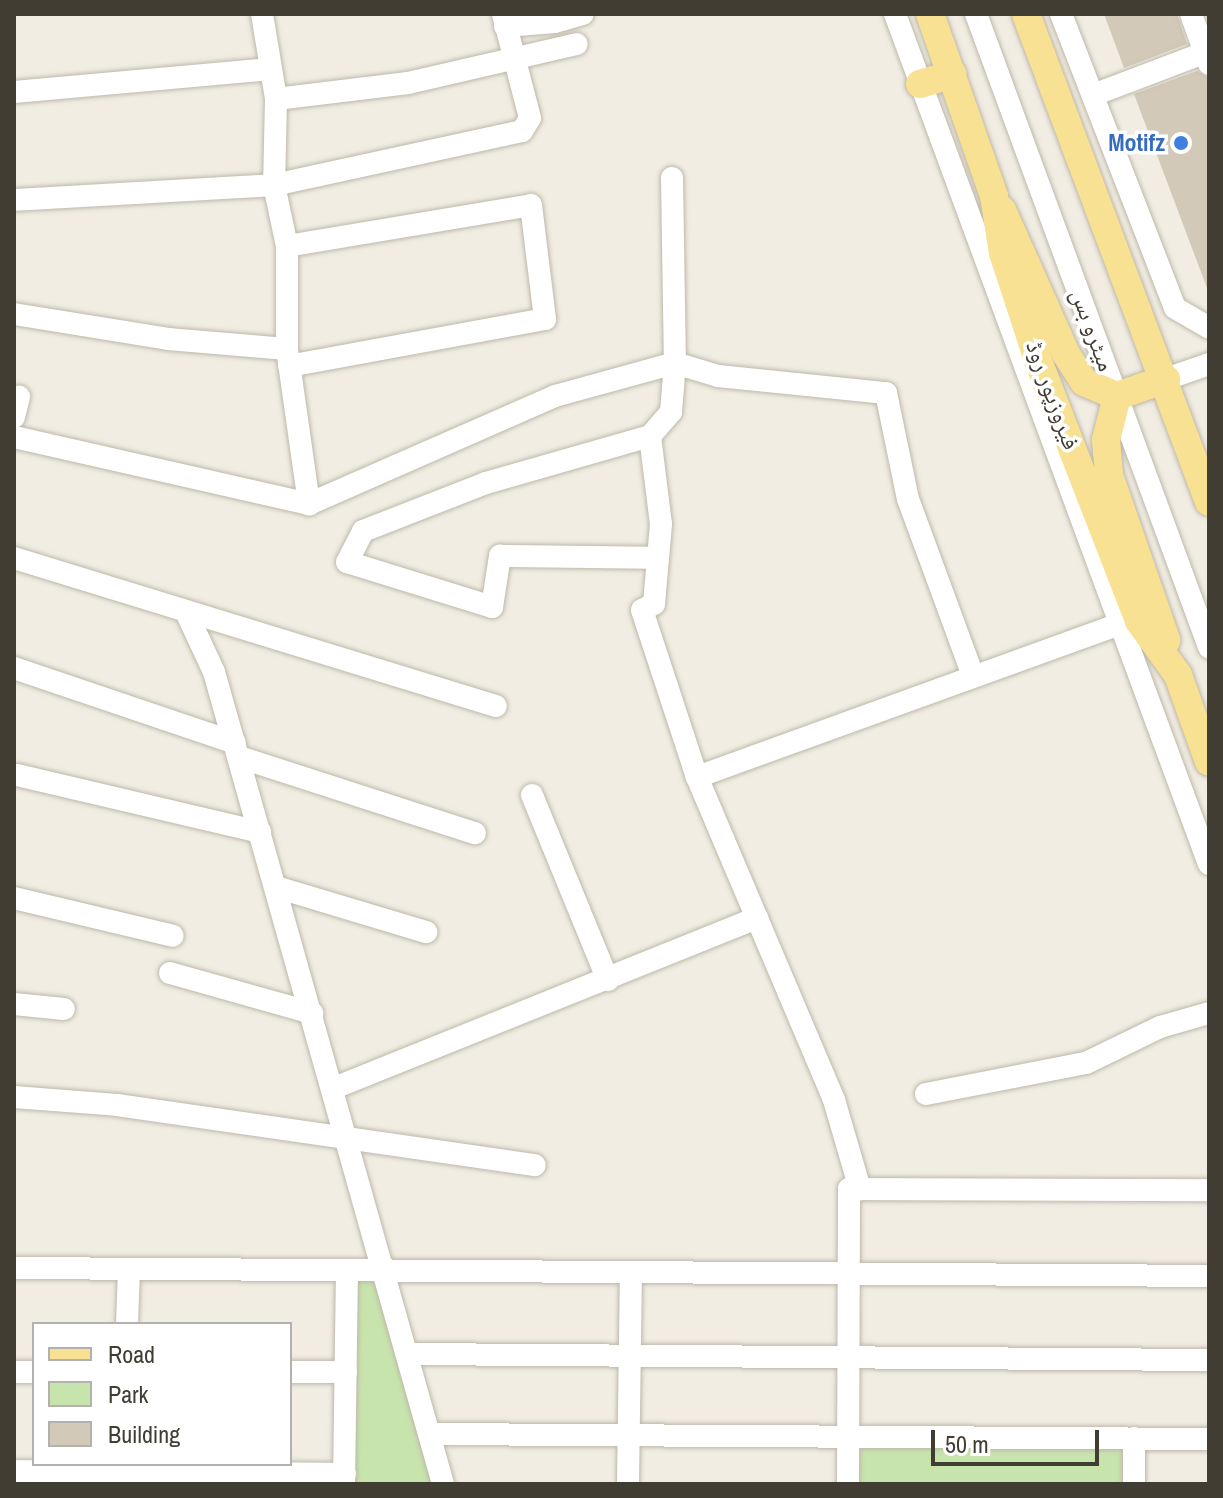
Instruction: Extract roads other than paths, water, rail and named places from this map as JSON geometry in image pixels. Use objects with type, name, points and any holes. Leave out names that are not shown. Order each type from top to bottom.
[{"type":"main road","name":"فیروزپور روڈ","points":[[930,14],[994,196],[1003,253],[1039,363],[1139,621],[1178,675],[1209,762]]},
{"type":"main road","points":[[1026,14],[1166,379],[1209,502]]},
{"type":"main road","points":[[920,84],[953,74]]},
{"type":"main road","points":[[994,196],[1022,244],[1075,371],[1098,391],[1117,396],[1166,379]]},
{"type":"main road","points":[[1117,396],[1106,440],[1109,475],[1178,675]]},
{"type":"street","points":[[262,14],[276,99],[274,185],[287,246],[288,358],[309,504]]},
{"type":"street","points":[[14,200],[274,185],[522,131],[530,118],[510,56],[504,20],[555,22],[583,14]]},
{"type":"street","points":[[895,14],[1117,625],[1209,864]]},
{"type":"street","name":"میٹرو بس","points":[[976,14],[1209,647]]},
{"type":"street","points":[[1061,14],[1175,308],[1209,328]]},
{"type":"street","points":[[1093,95],[1207,56],[1191,14]]},
{"type":"street","points":[[276,99],[408,83],[510,56],[577,44]]},
{"type":"street","points":[[14,92],[271,69]]},
{"type":"street","points":[[658,558],[500,556],[492,607],[347,562],[363,531],[486,483],[650,436],[671,412],[675,363],[672,178]]},
{"type":"street","points":[[14,314],[288,358],[545,319],[531,205],[287,246]]},
{"type":"street","points":[[1108,229],[1140,219]]},
{"type":"street","points":[[14,437],[309,504],[555,396],[675,363],[718,376],[886,393],[908,499],[973,676]]},
{"type":"street","points":[[1166,379],[1209,364]]},
{"type":"street","points":[[650,436],[661,524],[654,604],[642,610],[697,777],[834,1100],[860,1189]]},
{"type":"street","points":[[14,558],[187,614],[496,706]]},
{"type":"street","points":[[187,614],[214,672],[237,750],[443,1484]]},
{"type":"street","points":[[697,777],[1117,625]]},
{"type":"street","points":[[14,668],[475,833]]},
{"type":"street","points":[[17,775],[260,832]]},
{"type":"street","points":[[532,795],[608,980]]},
{"type":"street","points":[[276,887],[426,932]]},
{"type":"street","points":[[14,898],[173,936]]},
{"type":"street","points":[[334,1088],[757,918]]},
{"type":"street","points":[[170,973],[312,1013]]},
{"type":"street","points":[[14,1004],[64,1009]]},
{"type":"street","points":[[926,1094],[1086,1063],[1160,1027],[1209,1013]]},
{"type":"street","points":[[14,1097],[347,1135],[535,1165]]},
{"type":"street","points":[[848,1484],[851,1356],[849,1189],[1209,1190]]},
{"type":"street","points":[[14,1268],[1209,1276]]},
{"type":"street","points":[[127,1322],[129,1269]]},
{"type":"street","points":[[14,1471],[344,1479],[347,1272]]},
{"type":"street","points":[[628,1484],[631,1273]]},
{"type":"street","points":[[408,1354],[1209,1360]]},
{"type":"street","points":[[292,1372],[346,1372]]},
{"type":"street","points":[[430,1434],[848,1440],[1209,1439]]},
{"type":"street","points":[[1134,1438],[1134,1484]]},
{"type":"place","name":"Motifz","points":[[1181,143]]}]
